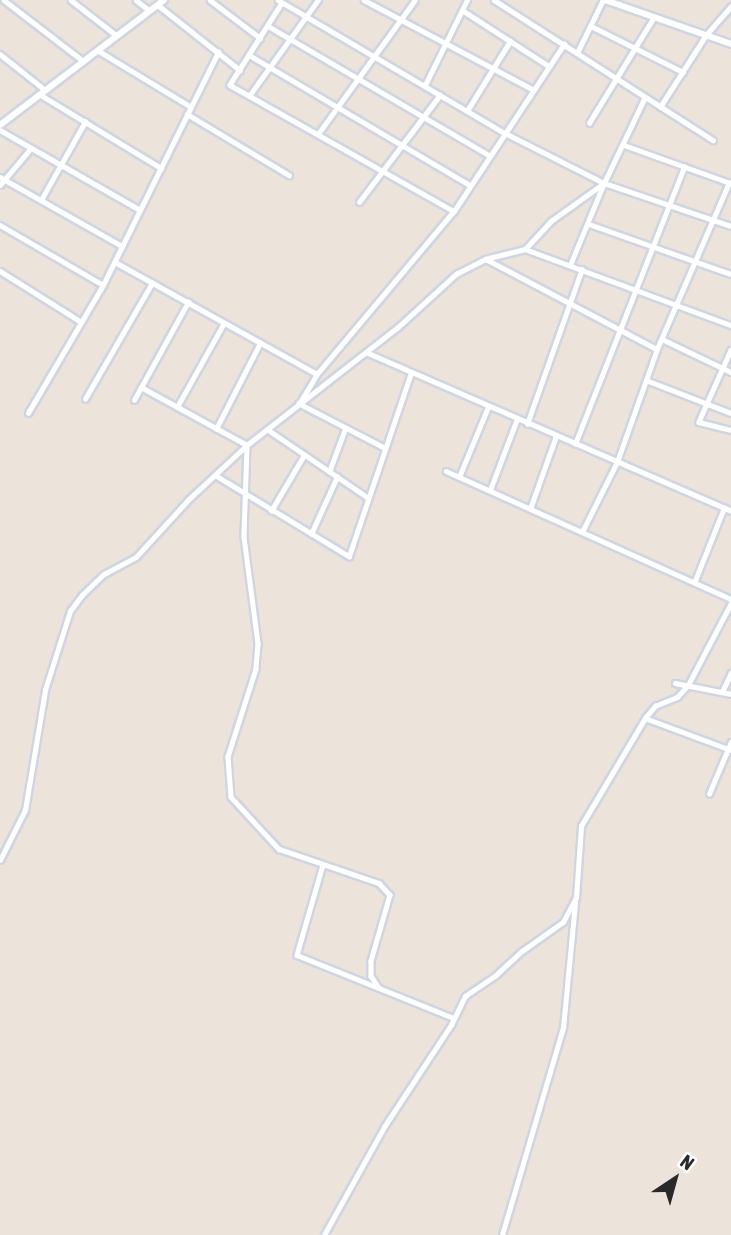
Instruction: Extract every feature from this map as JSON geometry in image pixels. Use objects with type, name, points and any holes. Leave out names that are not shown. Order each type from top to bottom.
[{"type":"street","points":[[4,0],[82,60]]},
{"type":"street","points":[[71,0],[116,35]]},
{"type":"street","points":[[136,0],[149,10]]},
{"type":"street","points":[[210,0],[260,38]]},
{"type":"street","points":[[249,96],[318,0]]},
{"type":"street","points":[[364,0],[534,90]]},
{"type":"street","points":[[318,134],[415,0]]},
{"type":"street","points":[[425,85],[467,0]]},
{"type":"street","points":[[495,0],[713,140]]},
{"type":"street","points":[[577,53],[604,0],[731,44]]},
{"type":"street","points":[[454,211],[230,85],[268,26],[280,1],[505,133],[604,183],[731,226]]},
{"type":"street","points":[[140,210],[0,128],[44,89],[161,2],[240,70]]},
{"type":"street","points":[[660,107],[706,35],[731,6]]},
{"type":"street","points":[[462,10],[550,66]]},
{"type":"street","points":[[589,123],[654,17]]},
{"type":"street","points":[[268,26],[489,155]]},
{"type":"street","points":[[591,26],[683,72]]},
{"type":"street","points":[[467,111],[510,41]]},
{"type":"street","points":[[299,404],[317,374],[454,211],[564,44]]},
{"type":"street","points":[[97,50],[191,107]]},
{"type":"street","points":[[28,413],[103,285],[218,52]]},
{"type":"street","points":[[0,54],[44,89]]},
{"type":"street","points":[[249,55],[470,185]]},
{"type":"street","points":[[38,94],[161,168]]},
{"type":"street","points":[[359,202],[440,95]]},
{"type":"street","points":[[570,265],[604,183],[645,97]]},
{"type":"street","points":[[187,114],[289,174]]},
{"type":"street","points":[[41,200],[85,122]]},
{"type":"street","points":[[582,532],[617,462],[657,349],[730,183],[624,145]]},
{"type":"street","points":[[0,186],[2,179],[31,148]]},
{"type":"street","points":[[575,444],[684,167]]},
{"type":"street","points":[[2,179],[122,246]]},
{"type":"street","points":[[0,860],[25,810],[45,690],[70,611],[104,574],[136,557],[247,445],[366,352],[456,274],[485,259],[525,249],[551,221],[604,183]]},
{"type":"street","points":[[589,224],[731,274]]},
{"type":"street","points":[[0,225],[103,285]]},
{"type":"street","points":[[525,249],[731,325]]},
{"type":"street","points":[[485,259],[657,349]]},
{"type":"street","points":[[115,262],[317,374]]},
{"type":"street","points":[[527,424],[582,270]]},
{"type":"street","points":[[0,271],[80,321]]},
{"type":"street","points":[[85,399],[152,283]]},
{"type":"street","points":[[134,400],[188,302]]},
{"type":"street","points":[[177,408],[225,323]]},
{"type":"street","points":[[662,340],[731,372]]},
{"type":"street","points":[[216,429],[260,343]]},
{"type":"street","points":[[731,349],[699,422],[731,430]]},
{"type":"street","points":[[366,352],[731,511]]},
{"type":"street","points":[[215,475],[271,512],[349,556],[411,373]]},
{"type":"street","points":[[646,380],[731,413]]},
{"type":"street","points":[[141,387],[247,445]]},
{"type":"street","points":[[299,404],[384,448]]},
{"type":"street","points":[[459,477],[488,407]]},
{"type":"street","points":[[489,491],[517,419]]},
{"type":"street","points":[[267,429],[368,498]]},
{"type":"street","points":[[329,472],[345,429]]},
{"type":"street","points":[[530,509],[556,436]]},
{"type":"street","points":[[247,445],[244,495],[248,590],[258,644],[256,669],[228,757],[231,797],[279,849],[379,883],[390,895],[371,961],[371,976],[379,988]]},
{"type":"street","points":[[271,512],[304,455]]},
{"type":"street","points":[[446,471],[731,601],[688,685],[677,698],[655,706],[645,718],[581,826],[563,1028],[502,1235]]},
{"type":"street","points":[[311,534],[337,477]]},
{"type":"street","points":[[694,583],[724,508]]},
{"type":"street","points":[[722,692],[731,673]]},
{"type":"street","points":[[675,683],[731,694]]},
{"type":"street","points":[[645,718],[729,750]]},
{"type":"street","points":[[709,794],[731,742]]},
{"type":"street","points":[[323,864],[297,955],[360,983],[454,1018]]},
{"type":"street","points":[[324,1235],[384,1127],[454,1018],[464,996],[496,975],[522,951],[563,922],[576,898]]}]
